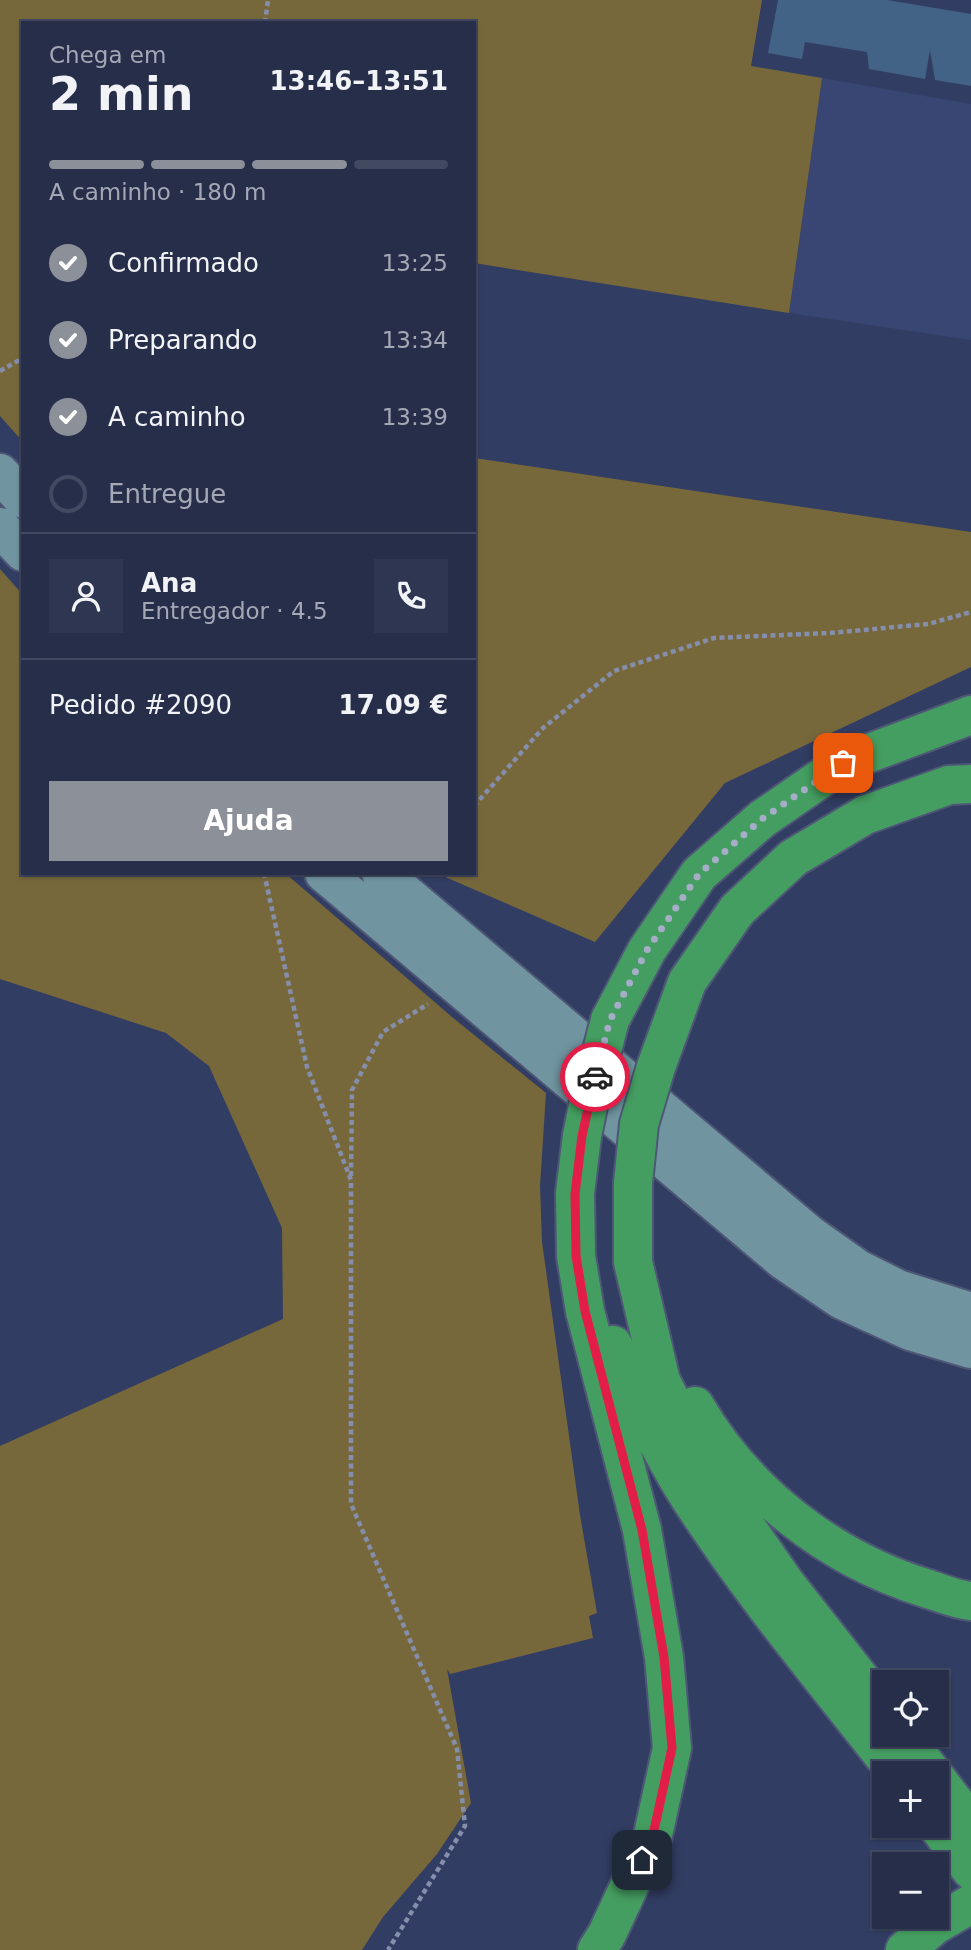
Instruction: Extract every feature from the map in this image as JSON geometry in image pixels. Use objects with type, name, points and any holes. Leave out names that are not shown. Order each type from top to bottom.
[{"type":"highway","points":[[597,1950],[653,1835],[672,1748],[664,1657],[642,1530],[585,1311],[576,1256],[575,1194],[582,1136],[610,1020],[647,950],[699,874],[762,819],[843,763],[971,715]]},
{"type":"highway","points":[[872,1694],[786,1584],[703,1465],[661,1381],[633,1262],[633,1183],[639,1124],[656,1067],[687,982],[737,910],[793,858],[865,815],[949,785],[971,784]]},
{"type":"highway","points":[[575,1194],[611,1340],[645,1418],[685,1491],[737,1567],[888,1761]]},
{"type":"highway","points":[[648,1326],[707,1427],[754,1485],[799,1524],[841,1552],[898,1580],[971,1601]]},
{"type":"highway","points":[[953,1823],[971,1870]]},
{"type":"highway","points":[[905,1950],[935,1925],[971,1904]]},
{"type":"main road","points":[[0,473],[21,497]]},
{"type":"main road","points":[[0,527],[21,550]]},
{"type":"main road","points":[[326,875],[783,1260],[842,1300],[910,1331],[971,1349]]},
{"type":"main road","points":[[383,875],[810,1235],[858,1269],[898,1289],[971,1312]]},
{"type":"path","points":[[265,21],[268,0]]},
{"type":"path","points":[[0,371],[21,359]]},
{"type":"path","points":[[476,804],[543,728],[614,671],[714,638],[830,633],[928,624],[971,612]]},
{"type":"path","points":[[264,875],[307,1067],[351,1180]]},
{"type":"path","points":[[388,1950],[465,1826],[457,1749],[351,1504],[352,1090],[383,1031],[429,1003]]},
{"type":"shaded area","points":[[0,0],[762,0],[751,66],[822,78],[789,313],[476,263],[476,21],[21,21],[21,440],[0,416]]},
{"type":"shaded area","points":[[822,78],[971,104],[971,340],[789,313]]},
{"type":"shaded area","points":[[476,458],[971,532],[971,667],[725,783],[595,942],[441,875],[476,875]]},
{"type":"shaded area","points":[[0,569],[21,593],[21,875],[287,875],[452,1017],[546,1093],[540,1186],[542,1242],[580,1515],[597,1613],[589,1616],[593,1638],[450,1674],[447,1669],[471,1803],[437,1854],[383,1917],[362,1950],[0,1950],[0,1446],[283,1319],[282,1228],[209,1066],[166,1033],[0,979]]},
{"type":"building","points":[[778,0],[887,0],[971,14],[971,86],[935,80],[930,50],[925,79],[869,69],[867,52],[805,42],[802,59],[768,53]]},
{"type":"way so far","points":[[595,1077],[610,1020],[647,950],[699,874],[762,819],[843,763]]},
{"type":"route","points":[[595,1077],[582,1136],[575,1194],[576,1256],[585,1311],[642,1530],[664,1657],[672,1748],[653,1835],[642,1860]]}]
